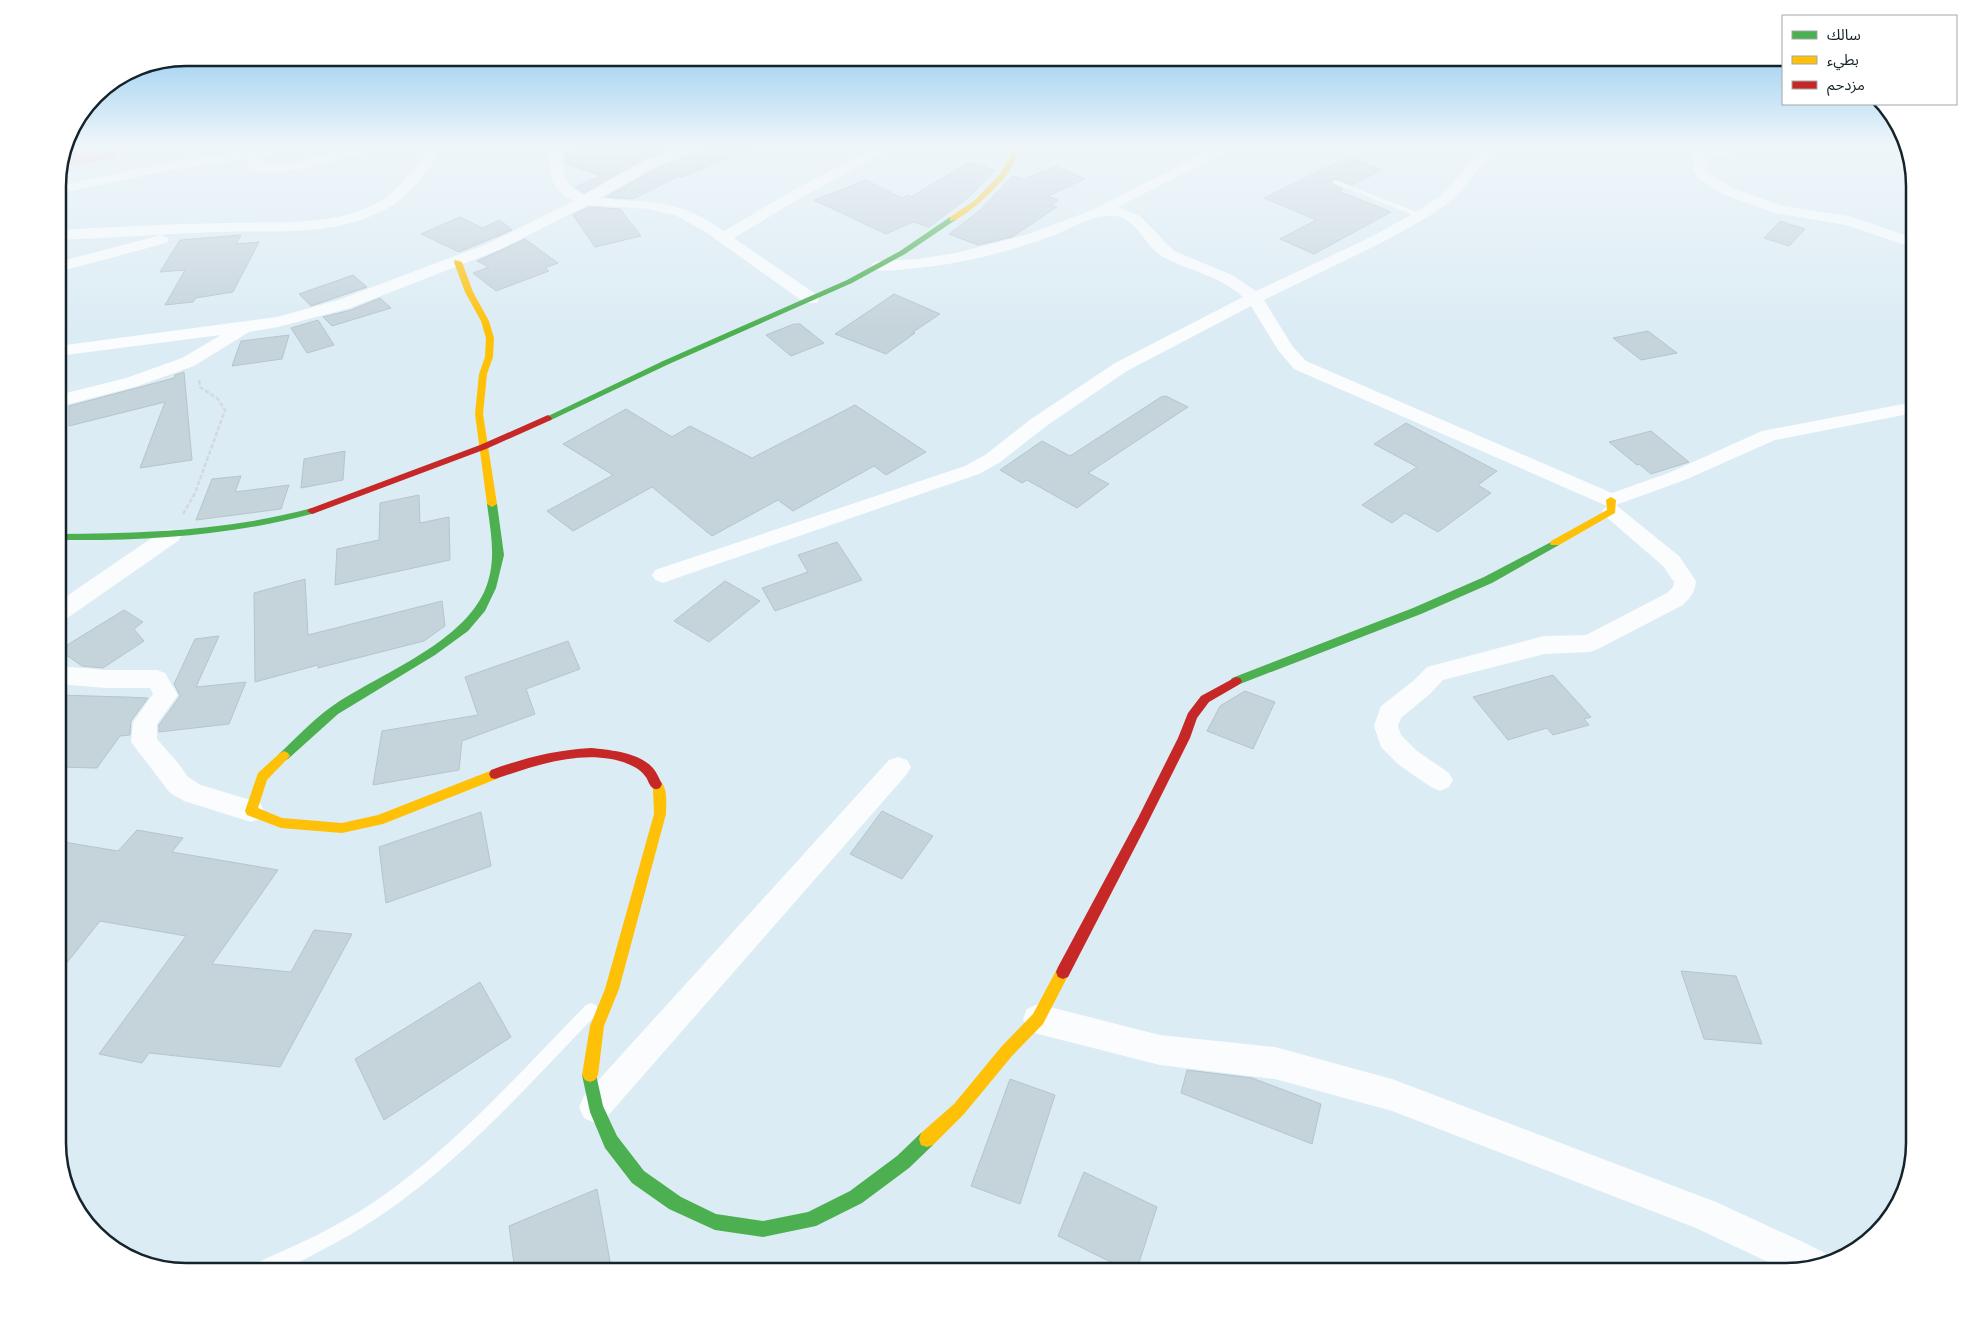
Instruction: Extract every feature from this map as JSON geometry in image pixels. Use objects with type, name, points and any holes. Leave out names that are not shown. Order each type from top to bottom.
[{"type":"street","points":[[67,235],[209,228],[294,227],[330,223],[379,207]]},
{"type":"street","points":[[67,349],[278,322],[344,304],[458,262],[534,228],[574,207]]},
{"type":"street","points":[[667,207],[690,216],[811,299]]},
{"type":"street","points":[[723,238],[775,207]]},
{"type":"street","points":[[67,537],[170,536],[222,530],[283,520],[329,506],[530,427],[649,369],[811,299],[880,266],[928,238],[969,207]]},
{"type":"street","points":[[880,266],[928,262],[982,252],[1065,227],[1106,207]]},
{"type":"street","points":[[663,575],[972,470],[992,459],[1038,423],[1122,367],[1254,298],[1376,240],[1433,207]]},
{"type":"street","points":[[1771,207],[1856,223],[1906,240]]},
{"type":"street","points":[[1090,215],[1108,211],[1121,212],[1141,224],[1159,248],[1168,254],[1232,282],[1245,290],[1254,298],[1290,356],[1300,365],[1612,505],[1680,571],[1685,581],[1684,590],[1675,600],[1590,643],[1544,645],[1435,673],[1422,687],[1390,713],[1386,726],[1390,740],[1408,758],[1440,780]]},
{"type":"street","points":[[67,265],[209,228]]},
{"type":"street","points":[[251,811],[262,778],[300,740],[334,710],[464,628],[481,608],[491,588],[499,556],[479,414],[483,374],[489,357],[490,338],[485,321],[469,292],[458,262]]},
{"type":"street","points":[[67,399],[132,382],[188,362],[247,327]]},
{"type":"street","points":[[67,676],[157,679],[166,695],[145,722],[144,742],[169,770],[179,785],[193,793],[251,811],[281,823],[342,828],[379,820],[524,763],[577,754],[603,754],[627,759],[647,769],[659,788],[660,814],[612,989],[596,1026],[590,1076],[595,1107],[611,1142],[638,1177],[675,1203],[715,1222],[763,1229],[810,1220],[856,1198],[903,1162],[959,1109],[1007,1050],[1038,1019],[1142,822],[1184,738],[1192,716],[1205,699],[1226,686],[1254,673],[1417,611],[1488,580],[1612,505],[1769,435],[1906,409]]},
{"type":"street","points":[[67,607],[170,536]]},
{"type":"street","points":[[595,1107],[898,767]]},
{"type":"street","points":[[1038,1019],[1160,1050],[1275,1063],[1392,1094],[1704,1214],[1803,1261]]},
{"type":"lane","points":[[1400,207],[1421,215]]},
{"type":"lane","points":[[277,1263],[330,1238],[396,1196],[460,1142],[612,989]]},
{"type":"path","points":[[170,536],[195,493],[225,410],[219,398],[200,387],[198,383],[203,354]]},
{"type":"building","points":[[588,207],[620,209],[641,236],[595,247],[573,215]]},
{"type":"building","points":[[829,207],[956,207],[929,227],[913,222],[886,234]]},
{"type":"building","points":[[983,207],[1057,207],[1012,237],[978,245],[949,234]]},
{"type":"building","points":[[1285,207],[1379,207],[1391,212],[1314,254],[1280,239],[1316,220]]},
{"type":"building","points":[[460,217],[482,228],[500,220],[512,230],[459,252],[421,234]]},
{"type":"building","points":[[1780,221],[1805,229],[1789,246],[1764,238]]},
{"type":"building","points":[[241,235],[236,244],[259,242],[233,292],[196,298],[193,302],[165,305],[185,270],[160,272],[180,240]]},
{"type":"building","points":[[525,239],[558,263],[545,268],[549,271],[496,291],[473,273],[489,267],[477,261]]},
{"type":"building","points":[[353,275],[367,287],[311,306],[299,294]]},
{"type":"building","points":[[894,294],[940,314],[913,332],[915,333],[886,354],[835,334]]},
{"type":"building","points":[[380,298],[391,308],[332,326],[323,317],[351,310]]},
{"type":"building","points":[[318,320],[334,345],[307,353],[291,328]]},
{"type":"building","points":[[794,324],[800,324],[824,343],[791,356],[766,335]]},
{"type":"building","points":[[1648,331],[1677,353],[1641,360],[1613,338]]},
{"type":"building","points":[[289,335],[282,359],[232,366],[241,341]]},
{"type":"building","points":[[184,372],[192,460],[140,468],[165,402],[69,426],[69,406],[174,378],[175,375]]},
{"type":"building","points":[[1166,396],[1188,407],[1088,473],[1109,484],[1077,508],[1027,480],[1022,483],[1000,470],[1042,441],[1070,456],[1161,397]]},
{"type":"building","points":[[855,405],[926,452],[886,475],[874,466],[793,511],[778,500],[712,536],[652,487],[573,531],[547,511],[613,475],[563,444],[626,409],[672,437],[690,426],[752,458]]},
{"type":"building","points":[[1406,423],[1497,471],[1478,485],[1491,493],[1438,532],[1405,513],[1392,523],[1362,505],[1417,467],[1374,444]]},
{"type":"building","points":[[1651,431],[1689,462],[1651,474],[1609,442]]},
{"type":"building","points":[[345,451],[343,480],[301,488],[304,459]]},
{"type":"building","points":[[241,476],[235,492],[289,485],[281,509],[196,520],[212,479]]},
{"type":"building","points":[[419,495],[420,523],[449,517],[450,560],[335,585],[337,549],[379,540],[380,503]]},
{"type":"building","points":[[837,542],[862,580],[775,611],[762,588],[808,572],[798,555]]},
{"type":"building","points":[[305,579],[308,635],[442,601],[445,626],[424,641],[318,668],[318,665],[255,682],[254,593]]},
{"type":"building","points":[[725,581],[760,601],[709,642],[674,621]]},
{"type":"building","points":[[124,610],[143,622],[134,629],[144,641],[103,668],[82,666],[67,656],[67,645]]},
{"type":"building","points":[[219,636],[196,687],[246,682],[229,724],[159,732],[159,725],[180,696],[174,684],[195,639]]},
{"type":"building","points":[[568,641],[580,669],[526,689],[535,714],[462,741],[459,770],[373,785],[382,731],[478,715],[465,677]]},
{"type":"building","points":[[1553,675],[1591,717],[1584,719],[1589,725],[1553,735],[1547,728],[1508,740],[1473,697]]},
{"type":"building","points":[[1245,691],[1275,702],[1253,749],[1207,731],[1220,706]]},
{"type":"building","points":[[67,695],[148,698],[131,721],[130,735],[120,736],[97,768],[67,767]]},
{"type":"building","points":[[882,811],[933,836],[902,879],[850,854]]},
{"type":"building","points":[[481,812],[491,866],[386,903],[379,847]]},
{"type":"building","points":[[137,830],[183,838],[172,852],[278,870],[212,964],[291,972],[314,930],[352,934],[280,1067],[149,1053],[142,1063],[99,1054],[186,936],[100,921],[67,963],[67,842],[118,851]]},
{"type":"building","points":[[1681,971],[1736,976],[1762,1044],[1704,1039]]},
{"type":"building","points":[[480,982],[511,1037],[384,1120],[355,1059]]},
{"type":"building","points":[[1187,1070],[1252,1078],[1321,1104],[1312,1144],[1181,1093]]},
{"type":"building","points":[[1010,1079],[1055,1095],[1020,1204],[971,1186]]},
{"type":"building","points":[[1084,1172],[1157,1207],[1139,1263],[1113,1263],[1058,1236]]},
{"type":"building","points":[[597,1189],[610,1263],[514,1263],[509,1226]]},
{"type":"traffic: fast","points":[[548,418],[666,362],[794,307],[876,268],[903,253],[953,219]]},
{"type":"traffic: fast","points":[[284,756],[334,711],[431,652],[464,628],[481,608],[491,588],[499,555],[492,504]]},
{"type":"traffic: fast","points":[[67,537],[154,535],[218,530],[281,520],[312,511]]},
{"type":"traffic: fast","points":[[1236,681],[1417,611],[1488,580],[1555,543]]},
{"type":"traffic: fast","points":[[590,1075],[595,1107],[611,1142],[638,1177],[675,1203],[715,1222],[763,1229],[810,1220],[856,1197],[903,1162],[927,1139]]},
{"type":"traffic: slow","points":[[953,219],[969,207]]},
{"type":"traffic: slow","points":[[458,262],[469,292],[485,321],[490,338],[489,357],[483,374],[479,414],[492,504]]},
{"type":"traffic: slow","points":[[1555,543],[1612,511],[1611,500]]},
{"type":"traffic: slow","points":[[284,756],[262,777],[251,811],[281,823],[342,828],[379,820],[495,774]]},
{"type":"traffic: slow","points":[[590,1075],[597,1026],[612,989],[660,814],[659,788],[656,784]]},
{"type":"traffic: slow","points":[[927,1139],[959,1109],[1007,1051],[1038,1019],[1063,972]]},
{"type":"traffic: jam","points":[[312,511],[483,447],[548,418]]},
{"type":"traffic: jam","points":[[1063,972],[1142,822],[1184,738],[1192,716],[1205,699],[1236,681]]},
{"type":"traffic: jam","points":[[495,774],[551,757],[571,754],[610,754],[629,759],[647,769],[656,784]]}]
